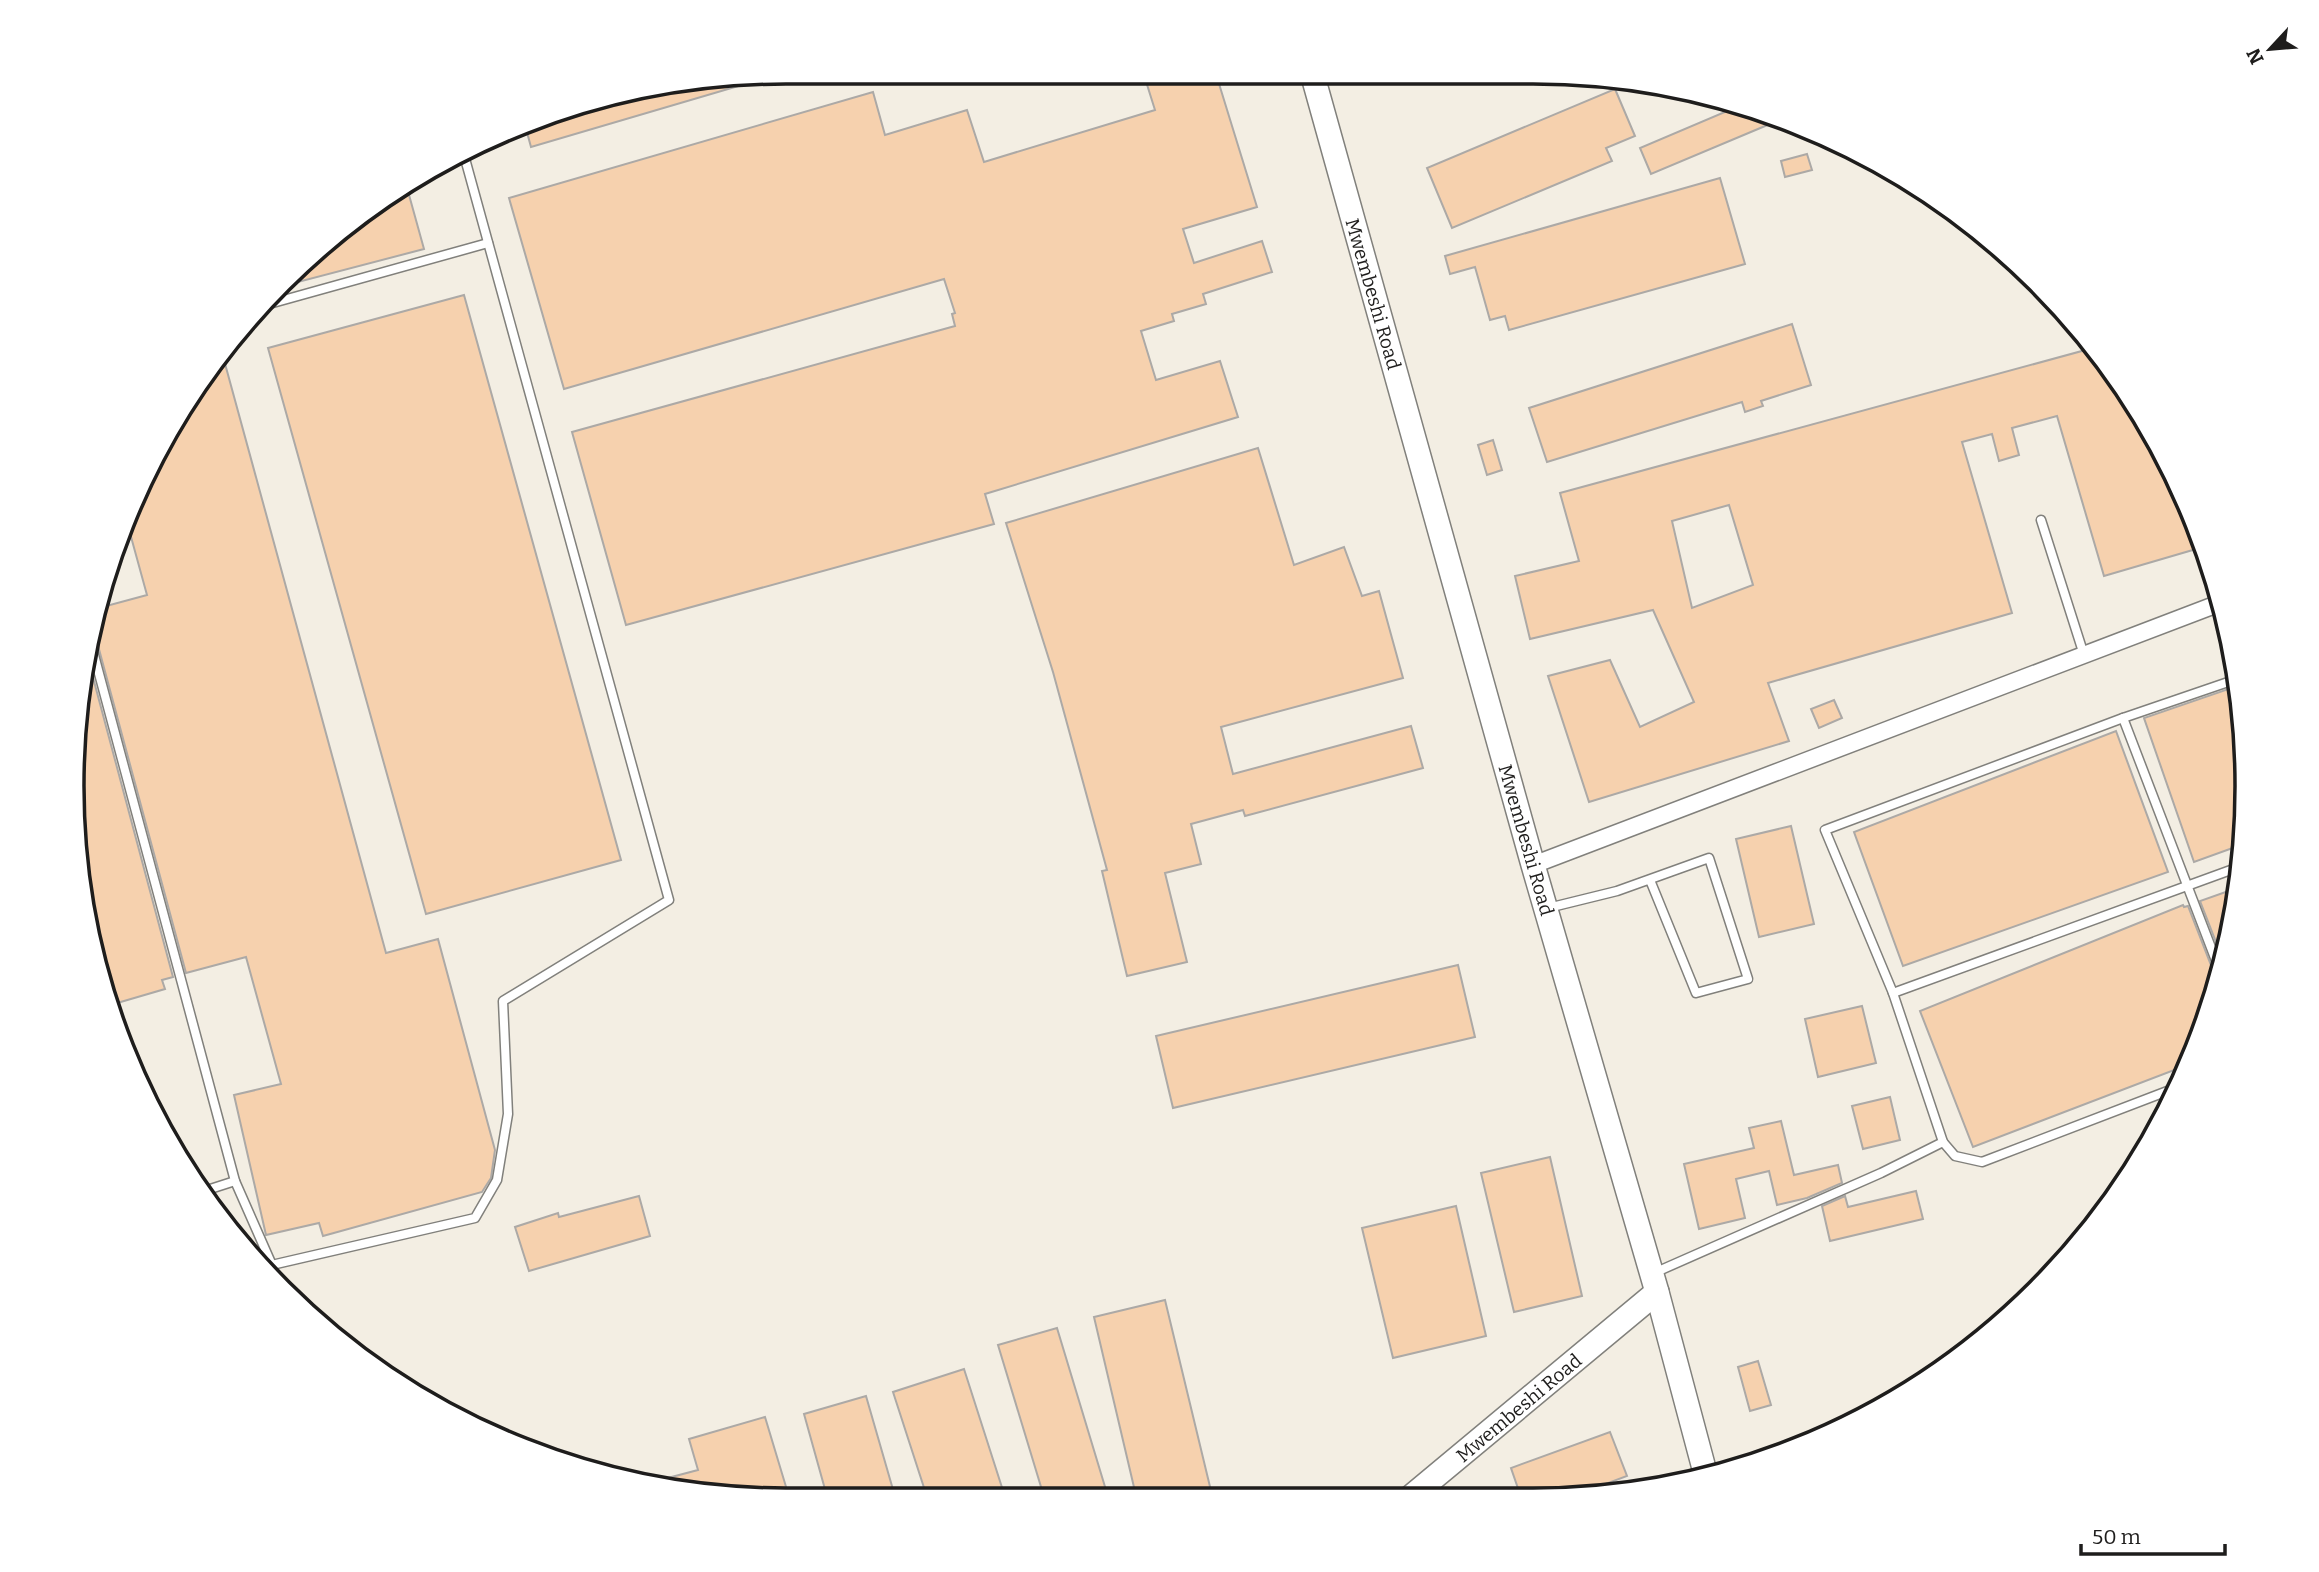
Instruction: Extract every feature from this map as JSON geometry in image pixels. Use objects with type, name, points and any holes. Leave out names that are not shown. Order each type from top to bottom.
[{"type":"street","name":"Mwembeshi Road","points":[[1315,84],[1545,909],[1654,1283],[1421,1488]]},
{"type":"street","points":[[1533,865],[2212,606]]},
{"type":"street","points":[[1654,1283],[1704,1467]]},
{"type":"lane","points":[[273,1265],[475,1218],[497,1180],[508,1114],[503,1001],[669,900],[466,161]]},
{"type":"lane","points":[[279,301],[488,243]]},
{"type":"lane","points":[[2041,520],[2084,656]]},
{"type":"lane","points":[[95,660],[235,1181],[271,1262]]},
{"type":"lane","points":[[2165,1092],[1982,1162],[1955,1156],[1943,1142],[1893,993],[1825,830],[2123,718],[2227,682]]},
{"type":"lane","points":[[2123,718],[2214,955]]},
{"type":"lane","points":[[1545,909],[1617,891],[1709,858],[1748,979],[1696,993],[1650,880]]},
{"type":"lane","points":[[1893,993],[2230,870]]},
{"type":"lane","points":[[1654,1283],[1943,1142]]},
{"type":"lane","points":[[211,1189],[235,1181]]},
{"type":"shaded area","points":[[1533,84],[1625,90],[1715,108],[1802,137],[1884,178],[1923,202],[1996,258],[2061,323],[2090,359],[2117,396],[2163,476],[2182,517],[2211,604],[2222,649],[2233,740],[2235,786],[2229,878],[2222,923],[2198,1012],[2182,1055],[2141,1137],[2117,1176],[2061,1249],[1996,1314],[1923,1370],[1884,1394],[1802,1435],[1759,1451],[1670,1475],[1625,1482],[1533,1488],[786,1488],[694,1482],[604,1464],[517,1435],[435,1394],[396,1370],[323,1314],[258,1249],[202,1176],[178,1137],[137,1055],[108,968],[90,878],[84,786],[90,694],[97,649],[121,560],[156,476],[202,396],[258,323],[323,258],[359,229],[435,178],[517,137],[560,121],[649,97],[740,86]]},
{"type":"building","points":[[1147,84],[1219,84],[1257,207],[1183,229],[1194,263],[1262,241],[1272,272],[1203,294],[1206,304],[1172,314],[1174,321],[1141,331],[1156,380],[1220,361],[1238,417],[985,494],[994,524],[626,625],[572,432],[955,326],[952,314],[955,313],[944,279],[564,389],[509,198],[873,92],[885,135],[967,110],[984,162],[1155,110]]},
{"type":"building","points":[[738,86],[531,147],[527,133],[604,108],[649,97]]},
{"type":"building","points":[[1615,89],[1635,136],[1606,148],[1612,161],[1452,228],[1427,168]]},
{"type":"building","points":[[1725,112],[1769,125],[1651,174],[1640,148]]},
{"type":"building","points":[[1807,154],[1812,170],[1785,177],[1781,161]]},
{"type":"building","points":[[1720,178],[1745,264],[1509,330],[1505,316],[1490,320],[1475,267],[1450,274],[1445,256]]},
{"type":"building","points":[[409,194],[424,249],[298,282],[359,229]]},
{"type":"building","points":[[464,295],[621,860],[426,914],[268,348]]},
{"type":"building","points":[[1792,324],[1811,385],[1761,401],[1763,406],[1745,412],[1742,402],[1547,462],[1529,408]]},
{"type":"building","points":[[2083,351],[2117,396],[2141,435],[2163,476],[2194,550],[2104,576],[2057,416],[2012,428],[2019,455],[1999,461],[1992,434],[1962,442],[2012,613],[1768,683],[1789,741],[1589,802],[1548,676],[1610,660],[1640,727],[1694,702],[1653,610],[1530,639],[1515,576],[1579,561],[1560,493]],"holes":[[[1729,505],[1753,585],[1692,608],[1672,521]]]},
{"type":"building","points":[[225,364],[386,953],[438,939],[495,1150],[491,1178],[482,1192],[323,1236],[319,1223],[266,1235],[234,1095],[281,1084],[246,957],[186,973],[98,645],[108,606],[147,595],[130,535],[156,476],[178,435]]},
{"type":"building","points":[[1493,440],[1502,470],[1487,475],[1478,445]]},
{"type":"building","points":[[1258,448],[1294,565],[1344,547],[1362,596],[1379,591],[1403,678],[1221,727],[1233,774],[1411,726],[1423,768],[1245,816],[1243,810],[1191,824],[1201,864],[1165,873],[1187,962],[1127,976],[1102,871],[1107,870],[1053,672],[1006,523]]},
{"type":"building","points":[[93,676],[173,977],[162,980],[165,989],[118,1003],[97,923],[90,878],[84,786]]},
{"type":"building","points":[[2228,689],[2235,786],[2232,848],[2194,862],[2144,718]]},
{"type":"building","points":[[1834,700],[1842,718],[1819,728],[1811,709]]},
{"type":"building","points":[[2116,731],[2168,872],[1903,966],[1854,832]]},
{"type":"building","points":[[1791,826],[1814,924],[1759,937],[1736,839]]},
{"type":"building","points":[[2227,892],[2217,944],[2200,901]]},
{"type":"building","points":[[2183,905],[2188,906],[2211,966],[2198,1012],[2175,1070],[1973,1147],[1920,1011]]},
{"type":"building","points":[[1458,965],[1475,1037],[1173,1108],[1156,1036]]},
{"type":"building","points":[[1862,1006],[1876,1063],[1818,1077],[1805,1019]]},
{"type":"building","points":[[1890,1097],[1900,1140],[1863,1149],[1852,1106]]},
{"type":"building","points":[[1781,1121],[1794,1175],[1838,1165],[1842,1183],[1807,1198],[1777,1205],[1769,1171],[1736,1179],[1745,1218],[1699,1229],[1684,1164],[1754,1148],[1749,1128]]},
{"type":"building","points":[[1550,1157],[1582,1296],[1514,1312],[1481,1173]]},
{"type":"building","points":[[1916,1191],[1923,1219],[1830,1241],[1822,1206],[1845,1196],[1848,1207]]},
{"type":"building","points":[[639,1196],[650,1236],[529,1271],[515,1227],[558,1213],[559,1217]]},
{"type":"building","points":[[1456,1206],[1486,1336],[1393,1358],[1362,1228]]},
{"type":"building","points":[[1165,1300],[1210,1488],[1134,1488],[1094,1317]]},
{"type":"building","points":[[1057,1328],[1105,1488],[1041,1488],[998,1345]]},
{"type":"building","points":[[1758,1361],[1771,1405],[1750,1411],[1738,1367]]},
{"type":"building","points":[[964,1369],[1002,1488],[924,1488],[893,1392]]},
{"type":"building","points":[[866,1396],[893,1488],[825,1488],[804,1414]]},
{"type":"building","points":[[765,1417],[786,1488],[668,1478],[698,1470],[689,1439]]},
{"type":"building","points":[[1610,1432],[1627,1476],[1607,1484],[1518,1488],[1511,1468]]}]
